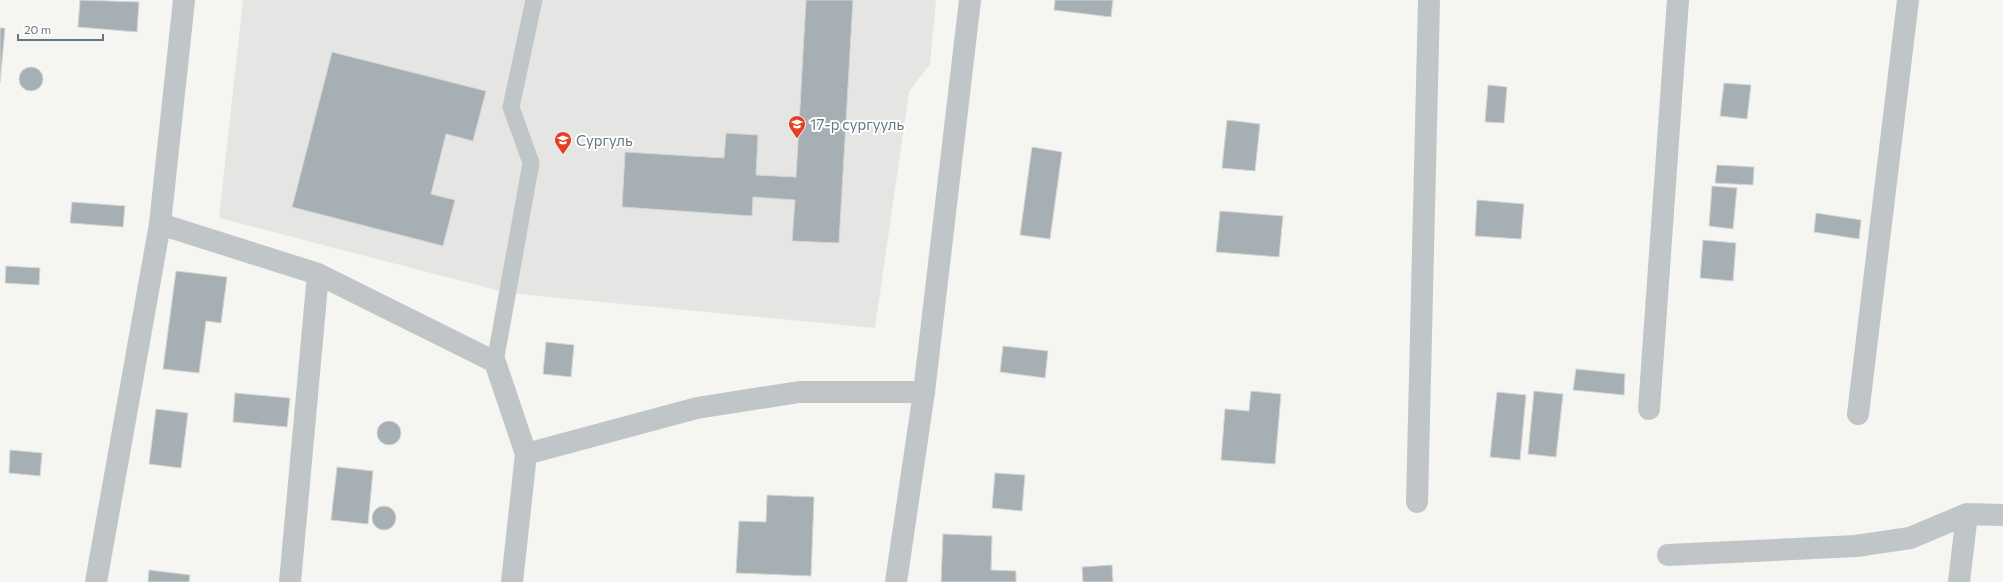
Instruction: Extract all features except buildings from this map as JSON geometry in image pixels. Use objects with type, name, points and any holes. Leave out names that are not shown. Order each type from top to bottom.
[{"type":"street","points":[[96,582],[160,224],[184,0]]},
{"type":"street","points":[[896,582],[924,392],[970,0]]},
{"type":"street","points":[[1416,502],[1429,0]]},
{"type":"street","points":[[1649,409],[1678,0]]},
{"type":"street","points":[[1858,414],[1908,0]]},
{"type":"street","points":[[160,224],[318,274],[495,362],[526,454],[512,582]]},
{"type":"street","points":[[290,582],[318,274]]},
{"type":"street","points":[[526,454],[697,408],[720,404],[799,392],[924,392]]},
{"type":"street","points":[[1668,555],[1856,546],[1910,538],[1966,514],[2003,515]]},
{"type":"street","points":[[1959,582],[1966,514]]},
{"type":"lane","points":[[495,362],[531,163],[511,107],[534,0]]},
{"type":"shaded area","name":"Сургуль","points":[[243,0],[936,0],[930,64],[909,92],[875,328],[508,293],[219,218]]},
{"type":"place","name":"17-р сургууль","points":[[797,139]]},
{"type":"place","name":"Сургуль","points":[[563,155]]}]
